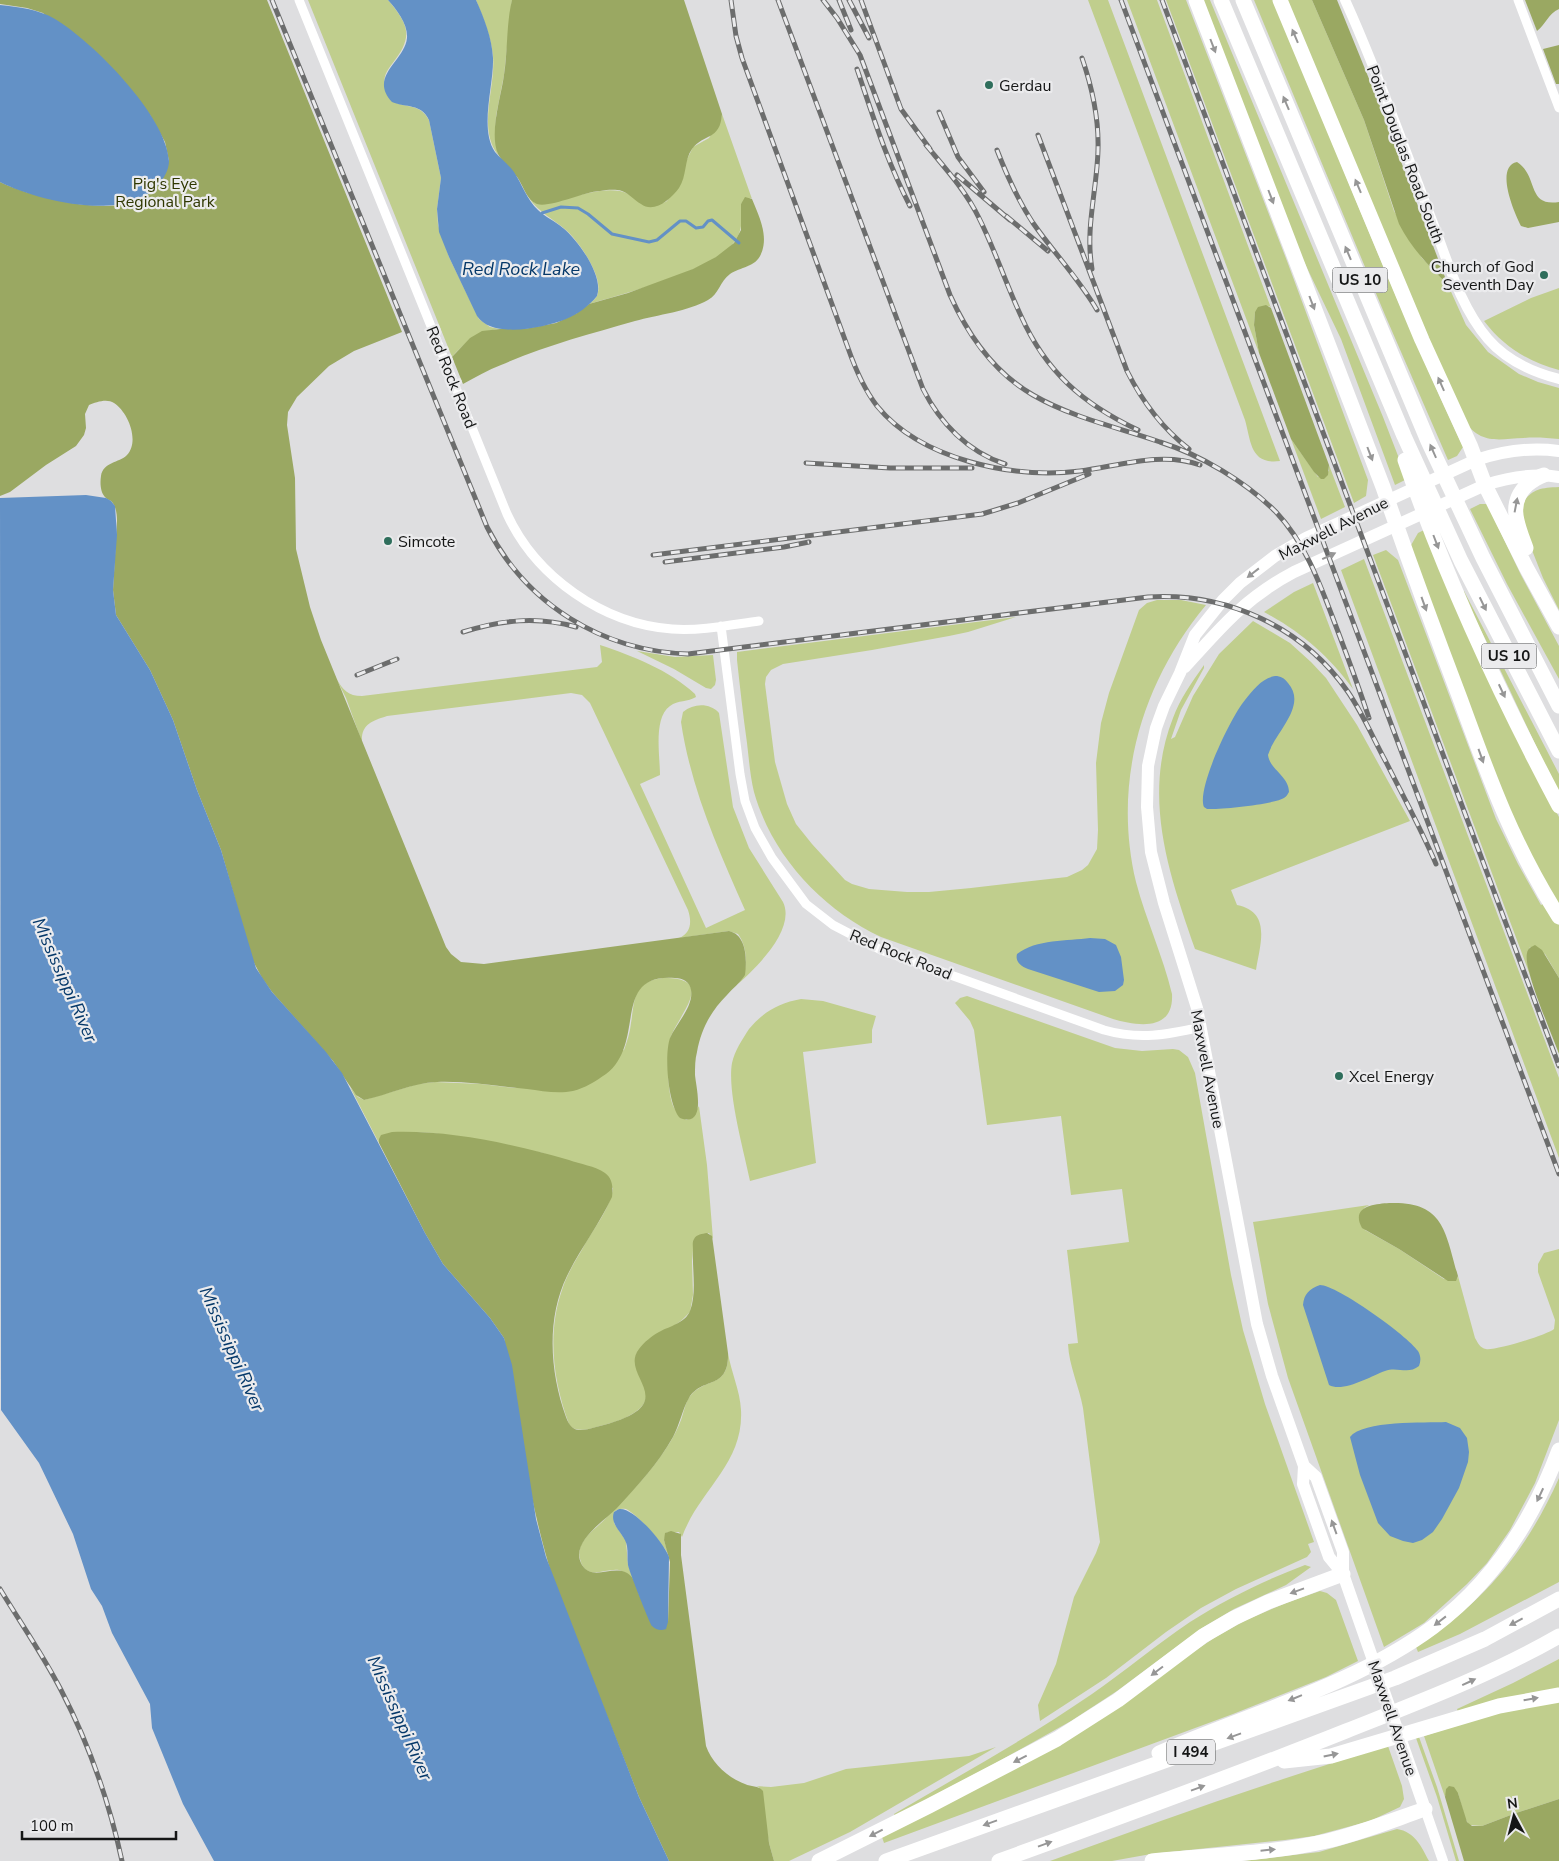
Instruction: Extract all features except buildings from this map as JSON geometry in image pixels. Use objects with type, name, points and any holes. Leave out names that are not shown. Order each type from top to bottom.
[{"type":"highway","points":[[1196,0],[1388,500],[1501,808],[1521,850],[1559,917]]},
{"type":"highway","name":"US 10","points":[[1221,0],[1404,436],[1457,552],[1559,751]]},
{"type":"highway","name":"US 10","points":[[1242,0],[1428,441],[1483,558],[1559,706]]},
{"type":"highway","points":[[1280,0],[1434,369],[1479,488],[1556,622]]},
{"type":"highway","points":[[1366,348],[1407,465],[1455,590],[1536,762],[1559,806]]},
{"type":"highway","points":[[1552,476],[1534,480],[1524,489],[1517,500],[1515,510],[1518,526],[1556,622]]},
{"type":"highway","points":[[1036,1807],[1178,1745],[1340,1679],[1405,1645],[1446,1616],[1497,1565],[1531,1513],[1559,1450]]},
{"type":"highway","points":[[820,1861],[1063,1735],[1118,1700],[1203,1636],[1234,1618],[1268,1602],[1343,1574]]},
{"type":"highway","name":"I 494","points":[[886,1861],[1414,1670],[1485,1638],[1559,1599]]},
{"type":"highway","name":"I 494","points":[[999,1861],[1266,1763],[1424,1701],[1488,1673],[1559,1636]]},
{"type":"highway","points":[[1266,1763],[1331,1756],[1506,1704],[1559,1695]]},
{"type":"highway","points":[[1152,1861],[1249,1852],[1317,1843],[1363,1831],[1426,1809]]},
{"type":"main road","name":"Maxwell Avenue","points":[[1426,1809],[1343,1574],[1329,1557],[1303,1484],[1304,1466],[1256,1324],[1201,1027],[1192,989],[1157,881],[1151,852],[1146,791],[1151,752],[1164,706],[1180,672],[1194,635],[1228,595],[1270,560],[1306,538],[1469,463],[1496,454],[1518,450],[1540,449],[1559,452]]},
{"type":"main road","name":"Maxwell Avenue","points":[[1180,672],[1241,607],[1278,581],[1479,488],[1518,477],[1552,476]]},
{"type":"street","name":"Red Rock Road","points":[[299,0],[508,514],[519,535],[551,574],[577,594],[609,613],[639,623],[667,628],[692,629],[759,621]]},
{"type":"street","name":"Point Douglas Road South","points":[[1345,0],[1471,316],[1488,340],[1507,356],[1533,370],[1559,379]]},
{"type":"street","points":[[1518,0],[1559,108]]},
{"type":"street","name":"Red Rock Road","points":[[721,626],[745,801],[755,828],[772,858],[797,893],[813,911],[845,932],[881,950],[1104,1030],[1143,1037],[1172,1034],[1201,1027]]},
{"type":"street","name":"Maxwell Avenue","points":[[1426,1809],[1443,1861]]},
{"type":"green space","name":"Pig's Eye Regional Park","points":[[0,0],[267,0],[402,332],[354,351],[329,366],[297,397],[288,412],[287,425],[295,478],[296,549],[310,607],[321,640],[446,947],[461,962],[484,964],[729,931],[739,937],[746,956],[745,975],[716,1007],[701,1036],[695,1060],[698,1105],[694,1117],[688,1120],[680,1118],[676,1112],[668,1080],[667,1056],[670,1038],[687,1009],[691,996],[689,985],[681,979],[655,979],[643,987],[635,998],[625,1045],[618,1061],[606,1074],[582,1088],[567,1092],[556,1092],[471,1083],[437,1082],[409,1087],[364,1100],[356,1095],[333,1061],[272,992],[262,978],[252,959],[221,850],[197,790],[173,720],[150,670],[116,615],[113,590],[117,516],[113,504],[103,493],[101,476],[102,471],[108,465],[124,458],[131,449],[131,427],[124,413],[114,403],[108,401],[89,405],[85,414],[86,428],[84,435],[76,446],[46,465],[10,492],[0,496],[0,182],[52,199],[95,206],[114,206],[132,203],[145,196],[155,185],[169,161],[165,142],[150,115],[43,13],[27,8],[0,4]]},
{"type":"green space","points":[[308,0],[388,0],[401,17],[406,32],[406,39],[399,55],[385,76],[388,94],[392,100],[398,103],[418,109],[429,120],[441,178],[437,209],[438,225],[449,257],[479,319],[490,327],[500,329],[479,334],[462,346],[452,357]]},
{"type":"green space","points":[[476,0],[512,0],[504,75],[496,116],[495,137],[498,155],[492,144],[488,120],[493,56],[486,27]]},
{"type":"green space","points":[[512,0],[684,0],[722,114],[721,123],[715,133],[697,144],[689,153],[682,183],[667,201],[657,206],[646,207],[630,195],[619,190],[593,192],[543,205],[537,204],[528,197],[517,177],[498,154],[495,136],[496,115],[503,84]]},
{"type":"green space","points":[[1088,0],[1108,0],[1280,461],[1263,459],[1257,455],[1251,443],[1245,420]]},
{"type":"green space","points":[[1127,0],[1157,0],[1271,308],[1269,306],[1255,312],[1254,325],[1259,353]]},
{"type":"green space","points":[[1166,0],[1186,0],[1287,261],[1368,480],[1366,496],[1354,503]]},
{"type":"green space","points":[[1203,0],[1210,0],[1383,417],[1407,479],[1395,485],[1341,339],[1297,247]]},
{"type":"green space","points":[[1254,0],[1275,0],[1389,281],[1463,447],[1457,456],[1448,460],[1385,315]]},
{"type":"green space","points":[[1285,0],[1312,0],[1364,120],[1394,211],[1422,258],[1448,285],[1466,325],[1488,352],[1519,374],[1559,388],[1559,439],[1491,439],[1477,434],[1464,421]]},
{"type":"green space","points":[[1312,0],[1337,0],[1378,101],[1448,285],[1427,264],[1399,224],[1364,120]]},
{"type":"green space","points":[[1525,0],[1559,0],[1559,9],[1537,31]]},
{"type":"green space","points":[[1559,45],[1559,84],[1556,84],[1543,49]]},
{"type":"green space","points":[[722,114],[752,199],[741,204],[742,219],[738,237],[725,252],[689,271],[668,280],[589,304],[597,296],[598,285],[597,277],[588,259],[572,236],[537,208],[529,198],[535,203],[614,190],[626,193],[648,204],[654,205],[667,201],[693,147],[709,138],[721,120]]},
{"type":"green space","points":[[1517,162],[1524,168],[1537,195],[1542,200],[1559,202],[1559,222],[1528,228],[1521,226],[1511,202],[1507,181],[1507,172],[1510,166]]},
{"type":"green space","points":[[745,197],[752,199],[764,233],[761,254],[752,264],[730,274],[708,300],[682,310],[635,321],[550,346],[496,367],[463,384],[452,357],[470,338],[482,331],[524,329],[556,323],[577,313],[589,304],[628,293],[693,269],[716,257],[734,243],[741,230],[741,204]]},
{"type":"green space","points":[[1559,288],[1559,370],[1527,358],[1517,352],[1499,338],[1484,321],[1531,298]]},
{"type":"green space","points":[[1266,305],[1271,308],[1329,465],[1328,475],[1324,479],[1321,479],[1314,472],[1291,439],[1259,353],[1254,325],[1255,312],[1258,307]]},
{"type":"green space","points":[[1291,439],[1318,477],[1329,471],[1329,465],[1345,507],[1321,519]]},
{"type":"green space","points":[[1559,487],[1559,610],[1543,578],[1524,530],[1521,505],[1537,490]]},
{"type":"green space","points":[[1480,504],[1487,504],[1521,575],[1559,646],[1559,679],[1507,584],[1470,509]]},
{"type":"green space","points":[[1426,529],[1539,780],[1559,817],[1559,910],[1519,838],[1410,547],[1418,533]]},
{"type":"green space","points":[[1386,550],[1398,560],[1496,819],[1541,905],[1545,903],[1559,925],[1559,978],[1545,954],[1530,947],[1527,954],[1530,975],[1373,555]]},
{"type":"green space","points":[[1364,559],[1559,1078],[1559,1158],[1341,570]]},
{"type":"green space","points":[[1313,583],[1353,689],[1334,665],[1313,645],[1264,612],[1294,592]]},
{"type":"green space","points":[[1464,591],[1559,774],[1559,792],[1487,642],[1461,593]]},
{"type":"green space","points":[[1157,600],[1181,600],[1206,605],[1184,635],[1165,667],[1149,700],[1138,735],[1131,771],[1128,807],[1129,845],[1136,882],[1172,994],[1171,1006],[1167,1015],[1161,1020],[1143,1024],[1113,1019],[881,937],[839,912],[820,896],[802,878],[773,838],[754,792],[737,652],[1016,617],[968,632],[783,664],[771,670],[766,677],[765,684],[775,762],[787,804],[796,824],[845,880],[852,884],[869,889],[929,892],[1067,877],[1082,870],[1088,865],[1097,849],[1096,763],[1101,723],[1109,693],[1139,610],[1147,603]]},
{"type":"green space","points":[[1253,621],[1290,643],[1326,678],[1357,725],[1410,821],[1231,890],[1237,905],[1255,914],[1259,922],[1261,940],[1256,970],[1195,949],[1168,864],[1159,806],[1164,748],[1179,704],[1204,665],[1181,710],[1171,739],[1175,737],[1193,696],[1219,654]]},
{"type":"green space","points":[[600,645],[638,659],[662,671],[685,685],[695,694],[696,697],[673,704],[665,712],[659,728],[660,775],[640,784],[706,928],[745,910],[699,795],[691,771],[681,722],[683,712],[692,707],[707,706],[719,713],[733,807],[749,848],[783,902],[786,913],[784,924],[772,947],[755,968],[738,984],[744,973],[746,959],[744,946],[738,934],[729,931],[679,938],[690,927],[688,910],[590,703],[582,695],[571,693],[387,716],[368,724],[363,731],[362,742],[346,698],[336,678],[346,692],[362,696],[597,667],[602,662]]},
{"type":"green space","points":[[637,651],[675,657],[713,655],[715,685],[711,689],[706,688],[674,669]]},
{"type":"green space","points":[[1535,945],[1542,950],[1559,978],[1559,1054],[1529,973],[1527,953]]},
{"type":"green space","points":[[663,978],[679,979],[688,983],[691,990],[691,998],[669,1042],[669,1085],[672,1104],[686,1120],[691,1118],[699,1106],[707,1165],[713,1239],[709,1233],[694,1239],[692,1261],[693,1295],[690,1312],[637,1353],[635,1362],[646,1395],[644,1403],[639,1410],[621,1420],[583,1430],[576,1429],[569,1424],[563,1408],[556,1374],[553,1340],[557,1306],[566,1278],[605,1211],[613,1188],[543,1153],[433,1133],[410,1132],[379,1139],[379,1143],[350,1087],[358,1097],[364,1100],[418,1084],[435,1082],[515,1088],[624,1050],[637,993],[646,983]]},
{"type":"green space","points":[[967,996],[1115,1048],[1142,1051],[1173,1049],[1179,1050],[1188,1057],[1195,1073],[1231,1275],[1243,1330],[1265,1404],[1314,1542],[1308,1544],[1311,1552],[1307,1557],[1236,1589],[1201,1608],[1106,1678],[1040,1721],[1038,1705],[1056,1664],[1074,1597],[1100,1542],[1083,1408],[1072,1368],[1068,1344],[1078,1343],[1067,1250],[1129,1242],[1122,1189],[1071,1195],[1061,1116],[987,1125],[974,1030],[970,1021],[955,1003],[960,998]]},
{"type":"green space","points":[[801,999],[823,1001],[876,1016],[872,1030],[872,1043],[803,1052],[816,1163],[750,1181],[734,1105],[731,1075],[733,1058],[749,1029],[760,1018],[779,1006]]},
{"type":"green space","points":[[392,1132],[437,1133],[481,1139],[547,1154],[592,1167],[605,1173],[610,1178],[612,1197],[567,1276],[560,1293],[553,1328],[556,1382],[566,1417],[574,1429],[591,1428],[624,1418],[639,1409],[645,1400],[644,1390],[636,1370],[635,1359],[639,1349],[654,1335],[685,1319],[688,1315],[693,1297],[693,1240],[701,1234],[707,1233],[712,1236],[728,1353],[724,1373],[720,1378],[694,1391],[689,1398],[675,1432],[661,1456],[617,1508],[589,1534],[580,1549],[579,1557],[586,1570],[591,1572],[620,1571],[629,1574],[642,1600],[668,1622],[670,1562],[664,1540],[665,1533],[671,1531],[681,1534],[681,1555],[706,1746],[716,1764],[727,1774],[763,1791],[769,1843],[774,1861],[669,1861],[639,1797],[554,1582],[545,1553],[531,1492],[504,1338],[490,1318],[443,1264],[425,1233],[379,1143],[381,1135]]},
{"type":"green space","points":[[1389,1203],[1421,1207],[1432,1213],[1445,1233],[1458,1276],[1456,1281],[1448,1281],[1399,1249],[1362,1228],[1359,1215],[1362,1211],[1377,1204]]},
{"type":"green space","points":[[1369,1205],[1364,1208],[1365,1230],[1399,1249],[1444,1279],[1457,1279],[1458,1276],[1475,1338],[1486,1349],[1499,1348],[1520,1342],[1554,1329],[1555,1320],[1538,1272],[1538,1264],[1544,1253],[1559,1249],[1559,1420],[1535,1483],[1510,1530],[1487,1563],[1424,1623],[1384,1647],[1288,1378],[1268,1304],[1253,1222]]},
{"type":"green space","points":[[728,1353],[740,1403],[740,1429],[728,1462],[699,1505],[682,1537],[679,1532],[667,1532],[664,1540],[669,1556],[656,1537],[637,1517],[626,1509],[618,1509],[614,1512],[614,1523],[626,1541],[628,1565],[636,1584],[629,1576],[619,1570],[591,1572],[587,1570],[583,1566],[579,1553],[583,1541],[655,1465],[676,1432],[689,1398],[697,1389],[721,1377],[725,1372]]},
{"type":"green space","points":[[1559,1478],[1559,1582],[1460,1634],[1418,1652],[1416,1647],[1462,1612],[1500,1574],[1532,1529]]},
{"type":"green space","points":[[1305,1565],[1311,1567],[1286,1585],[1234,1609],[1202,1628],[1117,1691],[1071,1721],[895,1816],[894,1814],[1068,1710],[1190,1622],[1246,1590]]},
{"type":"green space","points":[[1320,1591],[1327,1593],[1336,1600],[1358,1661],[1326,1677],[1233,1714],[884,1843],[882,1837],[1183,1659],[1214,1638],[1246,1620]]},
{"type":"green space","points":[[1559,1659],[1559,1689],[1458,1712],[1457,1709]]},
{"type":"green space","points":[[1559,1701],[1559,1799],[1482,1826],[1469,1825],[1465,1818],[1458,1793],[1445,1795],[1445,1797],[1424,1736],[1490,1715]]},
{"type":"green space","points":[[1419,1737],[1437,1787],[1459,1861],[1456,1861],[1437,1797],[1416,1738]]},
{"type":"green space","points":[[1388,1746],[1402,1786],[1404,1799],[1400,1807],[1370,1821],[1314,1836],[1285,1840],[1151,1854],[1112,1861],[1050,1861],[1218,1801]]},
{"type":"green space","points":[[996,1747],[850,1832],[789,1861],[774,1861],[759,1787],[756,1786],[771,1787],[804,1783],[846,1769],[969,1756]]},
{"type":"green space","points":[[1449,1786],[1454,1787],[1458,1793],[1467,1822],[1472,1826],[1482,1826],[1559,1799],[1559,1861],[1464,1861],[1445,1797],[1446,1789]]},
{"type":"green space","points":[[1397,1829],[1413,1836],[1429,1861],[1243,1861],[1319,1852]]},
{"type":"water","name":"Red Rock Lake","points":[[388,0],[476,0],[487,28],[493,58],[488,106],[490,142],[495,152],[514,172],[534,206],[563,228],[576,241],[588,259],[597,279],[597,296],[575,315],[545,326],[519,329],[494,327],[484,323],[477,316],[439,232],[437,209],[441,178],[429,120],[417,108],[392,102],[386,93],[384,84],[386,76],[405,46],[407,38],[404,22]]},
{"type":"water","points":[[0,5],[35,11],[55,19],[88,44],[107,62],[142,102],[156,123],[165,143],[169,161],[166,174],[162,180],[144,197],[125,203],[104,206],[81,205],[36,196],[0,182]]},
{"type":"water","name":"Mississippi River","points":[[86,495],[106,498],[115,506],[117,535],[113,590],[116,615],[150,670],[173,720],[197,790],[221,850],[256,968],[272,992],[326,1052],[342,1073],[443,1264],[490,1318],[504,1338],[512,1365],[536,1519],[546,1557],[639,1797],[669,1861],[214,1861],[183,1804],[152,1728],[150,1704],[112,1633],[102,1606],[91,1589],[73,1534],[39,1463],[1,1410],[0,498]]},
{"type":"water","points":[[1279,676],[1288,683],[1293,692],[1294,701],[1288,719],[1268,755],[1272,765],[1286,782],[1289,792],[1284,798],[1270,802],[1234,808],[1207,809],[1204,807],[1203,798],[1205,785],[1224,736],[1239,708],[1251,692],[1262,682]]},
{"type":"water","points":[[1090,938],[1105,939],[1116,945],[1121,957],[1124,980],[1123,985],[1115,991],[1099,992],[1028,969],[1021,965],[1017,959],[1017,954],[1025,949],[1043,943]]},
{"type":"water","points":[[1320,1285],[1329,1287],[1356,1302],[1401,1334],[1418,1351],[1420,1355],[1419,1366],[1411,1370],[1389,1370],[1342,1387],[1329,1385],[1303,1305],[1308,1292]]},
{"type":"water","points":[[1446,1422],[1460,1428],[1467,1438],[1468,1462],[1459,1488],[1433,1532],[1422,1540],[1413,1543],[1390,1536],[1378,1523],[1360,1475],[1350,1437],[1357,1432],[1381,1425]]},
{"type":"water","points":[[619,1509],[632,1514],[648,1527],[669,1557],[668,1622],[666,1629],[659,1630],[652,1626],[640,1597],[628,1565],[626,1542],[615,1525],[613,1517],[614,1512]]},
{"type":"waterway","points":[[542,213],[561,207],[578,208],[612,234],[649,242],[657,240],[680,221],[686,221],[696,228],[703,227],[708,221],[712,220],[739,243]]},
{"type":"railway","points":[[272,0],[487,527],[503,554],[523,579],[545,600],[570,618],[597,633],[626,644],[656,651],[688,654],[1148,597],[1177,597],[1206,601],[1234,608],[1261,618],[1286,632],[1309,649],[1330,669],[1348,692],[1368,726],[1436,864]]},
{"type":"railway","points":[[731,0],[736,36],[742,58],[854,363],[872,399],[896,425],[918,440],[970,462],[1026,472],[1054,473],[1080,471],[1156,459],[1186,461],[1200,465]]},
{"type":"railway","points":[[778,0],[923,389],[938,413],[956,435],[979,452],[1005,464]]},
{"type":"railway","points":[[823,0],[837,18],[860,55],[950,295],[965,324],[983,351],[1006,375],[1033,395],[1079,416],[1191,454],[1237,480],[1276,512],[1296,538],[1312,567],[1369,718]]},
{"type":"railway","points":[[839,0],[851,30]]},
{"type":"railway","points":[[849,0],[869,38]]},
{"type":"railway","points":[[861,0],[901,109],[930,149]]},
{"type":"railway","points":[[1121,0],[1559,1174]]},
{"type":"railway","points":[[1162,0],[1559,1066]]},
{"type":"railway","points":[[1082,58],[1094,103],[1098,138],[1090,239],[1092,269]]},
{"type":"railway","points":[[857,69],[887,156],[910,206]]},
{"type":"railway","points":[[939,112],[958,157],[984,192]]},
{"type":"railway","points":[[1038,135],[1127,371],[1139,393],[1154,413],[1170,432],[1189,449]]},
{"type":"railway","points":[[926,145],[955,180],[974,208],[1021,316],[1042,354],[1068,384],[1083,397],[1118,420],[1138,430]]},
{"type":"railway","points":[[997,150],[1013,188],[1033,223],[1097,310]]},
{"type":"railway","points":[[957,175],[1010,220]]},
{"type":"railway","points":[[1006,216],[1048,251]]},
{"type":"railway","points":[[806,463],[890,468],[972,468]]},
{"type":"railway","points":[[653,555],[982,514],[1018,503],[1089,474]]},
{"type":"railway","points":[[665,562],[784,547],[809,542]]},
{"type":"railway","points":[[463,632],[505,622],[519,621],[547,621],[576,627]]},
{"type":"railway","points":[[357,675],[397,659]]},
{"type":"railway","points":[[0,1589],[54,1677],[81,1731],[111,1817],[122,1861]]},
{"type":"place","name":"Gerdau","points":[[989,85]]},
{"type":"place","name":"Church of God Seventh Day","points":[[1544,275]]},
{"type":"place","name":"Simcote","points":[[388,541]]},
{"type":"place","name":"Xcel Energy","points":[[1339,1076]]}]
